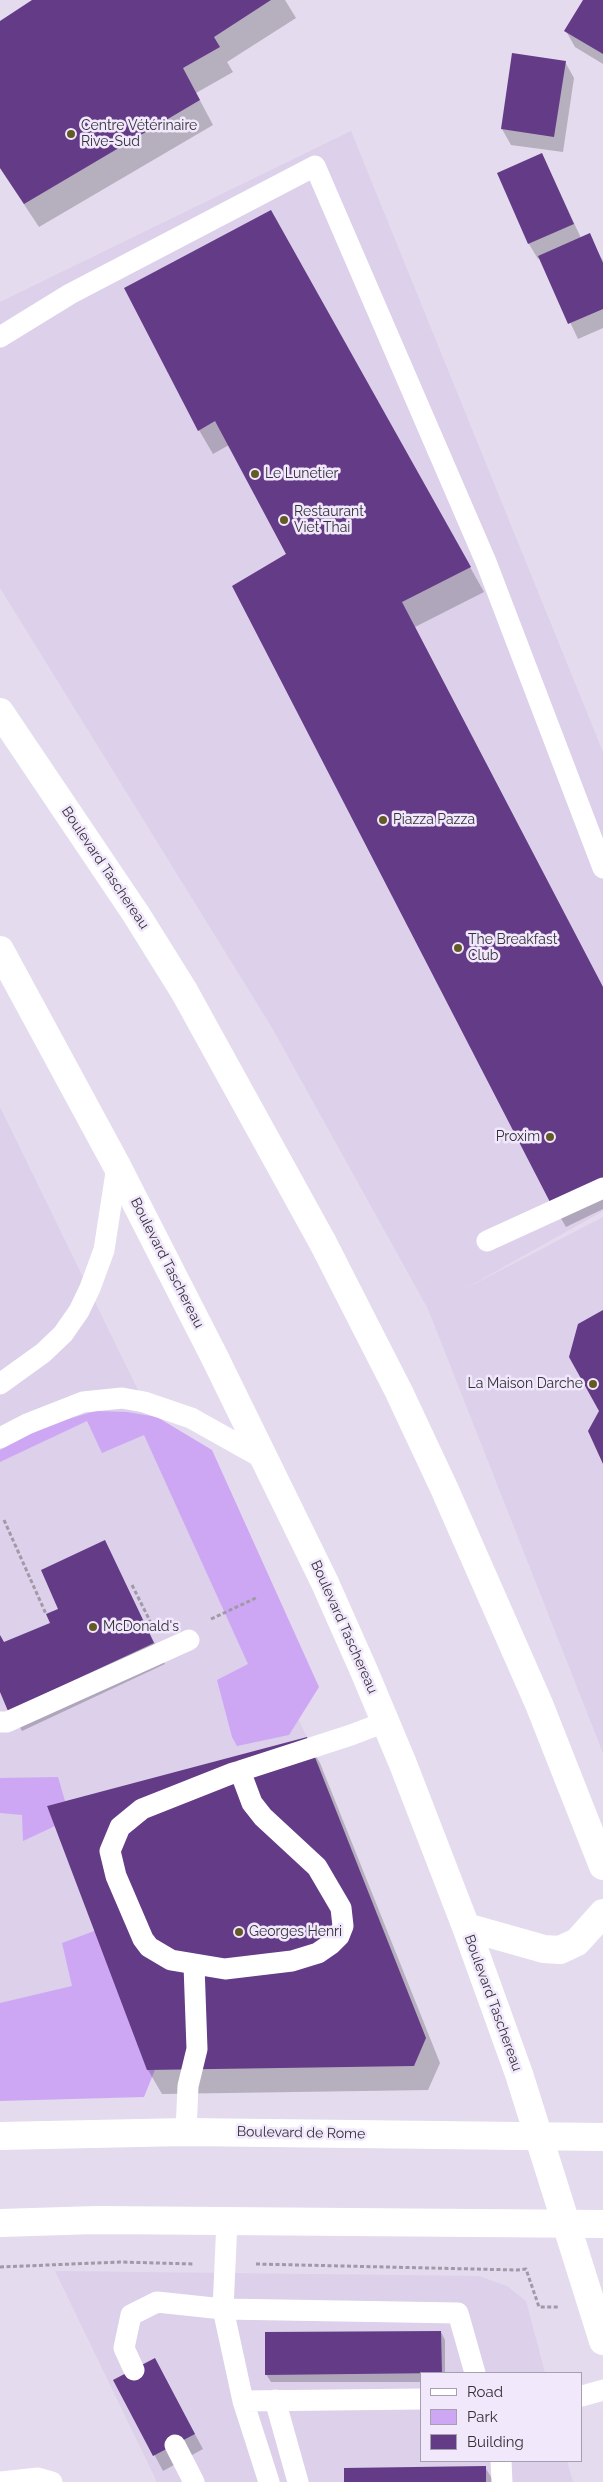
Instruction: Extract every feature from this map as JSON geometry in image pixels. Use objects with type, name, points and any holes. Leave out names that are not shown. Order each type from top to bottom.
[{"type":"main road","name":"Boulevard Taschereau","points":[[0,712],[127,900],[184,991],[323,1244],[399,1392],[444,1488],[539,1704],[603,1866]]},
{"type":"main road","name":"Boulevard Taschereau","points":[[0,950],[117,1166],[266,1460],[325,1583],[386,1722],[466,1927],[539,2135],[603,2341]]},
{"type":"main road","points":[[466,1927],[544,1949],[560,1950],[577,1942],[603,1913]]},
{"type":"main road","name":"Boulevard de Rome","points":[[0,2136],[186,2132],[603,2137]]},
{"type":"main road","points":[[0,2223],[227,2221],[603,2224]]},
{"type":"lane","points":[[0,337],[70,294],[315,166],[486,562],[603,868]]},
{"type":"lane","points":[[0,1384],[44,1353],[63,1334],[79,1311],[104,1250],[117,1166]]},
{"type":"lane","points":[[486,1241],[603,1188]]},
{"type":"lane","points":[[0,1438],[27,1424],[83,1402],[122,1398],[144,1402],[190,1418],[266,1460]]},
{"type":"lane","points":[[0,1722],[7,1722],[189,1640]]},
{"type":"lane","points":[[240,1771],[252,1803],[263,1817],[317,1867],[341,1908],[343,1926],[339,1936],[324,1948],[308,1957],[292,1962],[225,1969],[194,1965],[160,1955],[143,1939],[116,1876],[110,1851],[120,1826],[142,1809],[240,1771],[386,1722]]},
{"type":"lane","points":[[186,2132],[188,2086],[198,2049],[194,1965]]},
{"type":"lane","points":[[227,2221],[223,2309],[243,2401],[269,2482]]},
{"type":"lane","points":[[134,2370],[124,2348],[131,2315],[157,2302],[223,2309],[458,2313],[475,2372]]},
{"type":"lane","points":[[583,2396],[603,2390]]},
{"type":"lane","points":[[243,2401],[420,2399]]},
{"type":"lane","points":[[274,2400],[298,2482]]},
{"type":"lane","points":[[175,2444],[194,2482]]},
{"type":"lane","points":[[501,2462],[502,2482]]},
{"type":"lane","points":[[0,2482],[38,2478],[52,2482]]},
{"type":"path","points":[[4,1520],[46,1614]]},
{"type":"path","points":[[227,1611],[258,1597]]},
{"type":"path","points":[[0,2266],[120,2262],[178,2264]]},
{"type":"path","points":[[273,2264],[526,2269],[539,2307],[552,2307]]},
{"type":"shaded area","points":[[351,131],[603,752],[603,1211],[459,1292],[603,1217],[603,1753],[428,1309],[271,1026],[0,588],[0,302]]},
{"type":"shaded area","points":[[0,1107],[307,1737],[47,1806],[147,2070],[0,2069]]},
{"type":"shaded area","points":[[55,2271],[479,2276],[507,2286],[526,2301],[545,2372],[420,2372],[420,2462],[567,2462],[573,2482],[157,2482]]},
{"type":"green space","points":[[96,1411],[127,1412],[157,1417],[212,1450],[319,1687],[289,1735],[237,1746],[232,1737],[217,1680],[248,1664],[144,1435],[102,1453],[87,1421],[0,1462],[0,1450],[50,1424]]},
{"type":"green space","points":[[58,1777],[65,1801],[47,1806],[55,1826],[23,1841],[22,1815],[0,1813],[0,1778]]},
{"type":"green space","points":[[105,1927],[173,2025],[144,2097],[0,2101],[0,2003],[72,1986],[62,1943]]},
{"type":"building","name":"Centre Vétérinaire Rive-Sud","points":[[32,0],[271,0],[214,37],[220,47],[183,68],[200,100],[24,204],[0,168],[0,21]]},
{"type":"building","points":[[583,0],[603,0],[603,54],[564,31]]},
{"type":"building","points":[[512,53],[566,61],[554,137],[501,129]]},
{"type":"building","points":[[542,153],[574,224],[528,244],[497,173]]},
{"type":"building","points":[[271,210],[471,567],[402,602],[603,987],[603,1178],[551,1204],[232,586],[286,554],[215,421],[198,431],[124,288]]},
{"type":"building","points":[[590,233],[603,263],[603,309],[568,324],[538,256]]},
{"type":"building","name":"La Maison Darche","points":[[603,1310],[603,1464],[588,1431],[599,1411],[569,1357],[578,1324]]},
{"type":"building","name":"McDonald's","points":[[105,1540],[154,1643],[8,1711],[0,1692],[0,1635],[4,1642],[50,1623],[46,1614],[58,1609],[41,1570]]},
{"type":"building","name":"Georges Henri","points":[[307,1737],[426,2038],[414,2066],[147,2070],[47,1806]]},
{"type":"building","points":[[441,2331],[442,2372],[265,2375],[265,2332]]},
{"type":"building","points":[[155,2358],[195,2434],[153,2456],[113,2380]]},
{"type":"building","points":[[486,2466],[486,2482],[344,2482],[344,2468]]},
{"type":"place","name":"Centre Vétérinaire Rive-Sud","points":[[71,134]]},
{"type":"place","name":"Le Lunetier","points":[[255,474]]},
{"type":"place","name":"Restaurant Viet Thai","points":[[284,520]]},
{"type":"place","name":"Piazza Pazza","points":[[383,820]]},
{"type":"place","name":"The Breakfast Club","points":[[458,948]]},
{"type":"place","name":"Proxim","points":[[550,1137]]},
{"type":"place","name":"La Maison Darche","points":[[593,1384]]},
{"type":"place","name":"McDonald's","points":[[93,1627]]},
{"type":"place","name":"Georges Henri","points":[[239,1932]]}]
